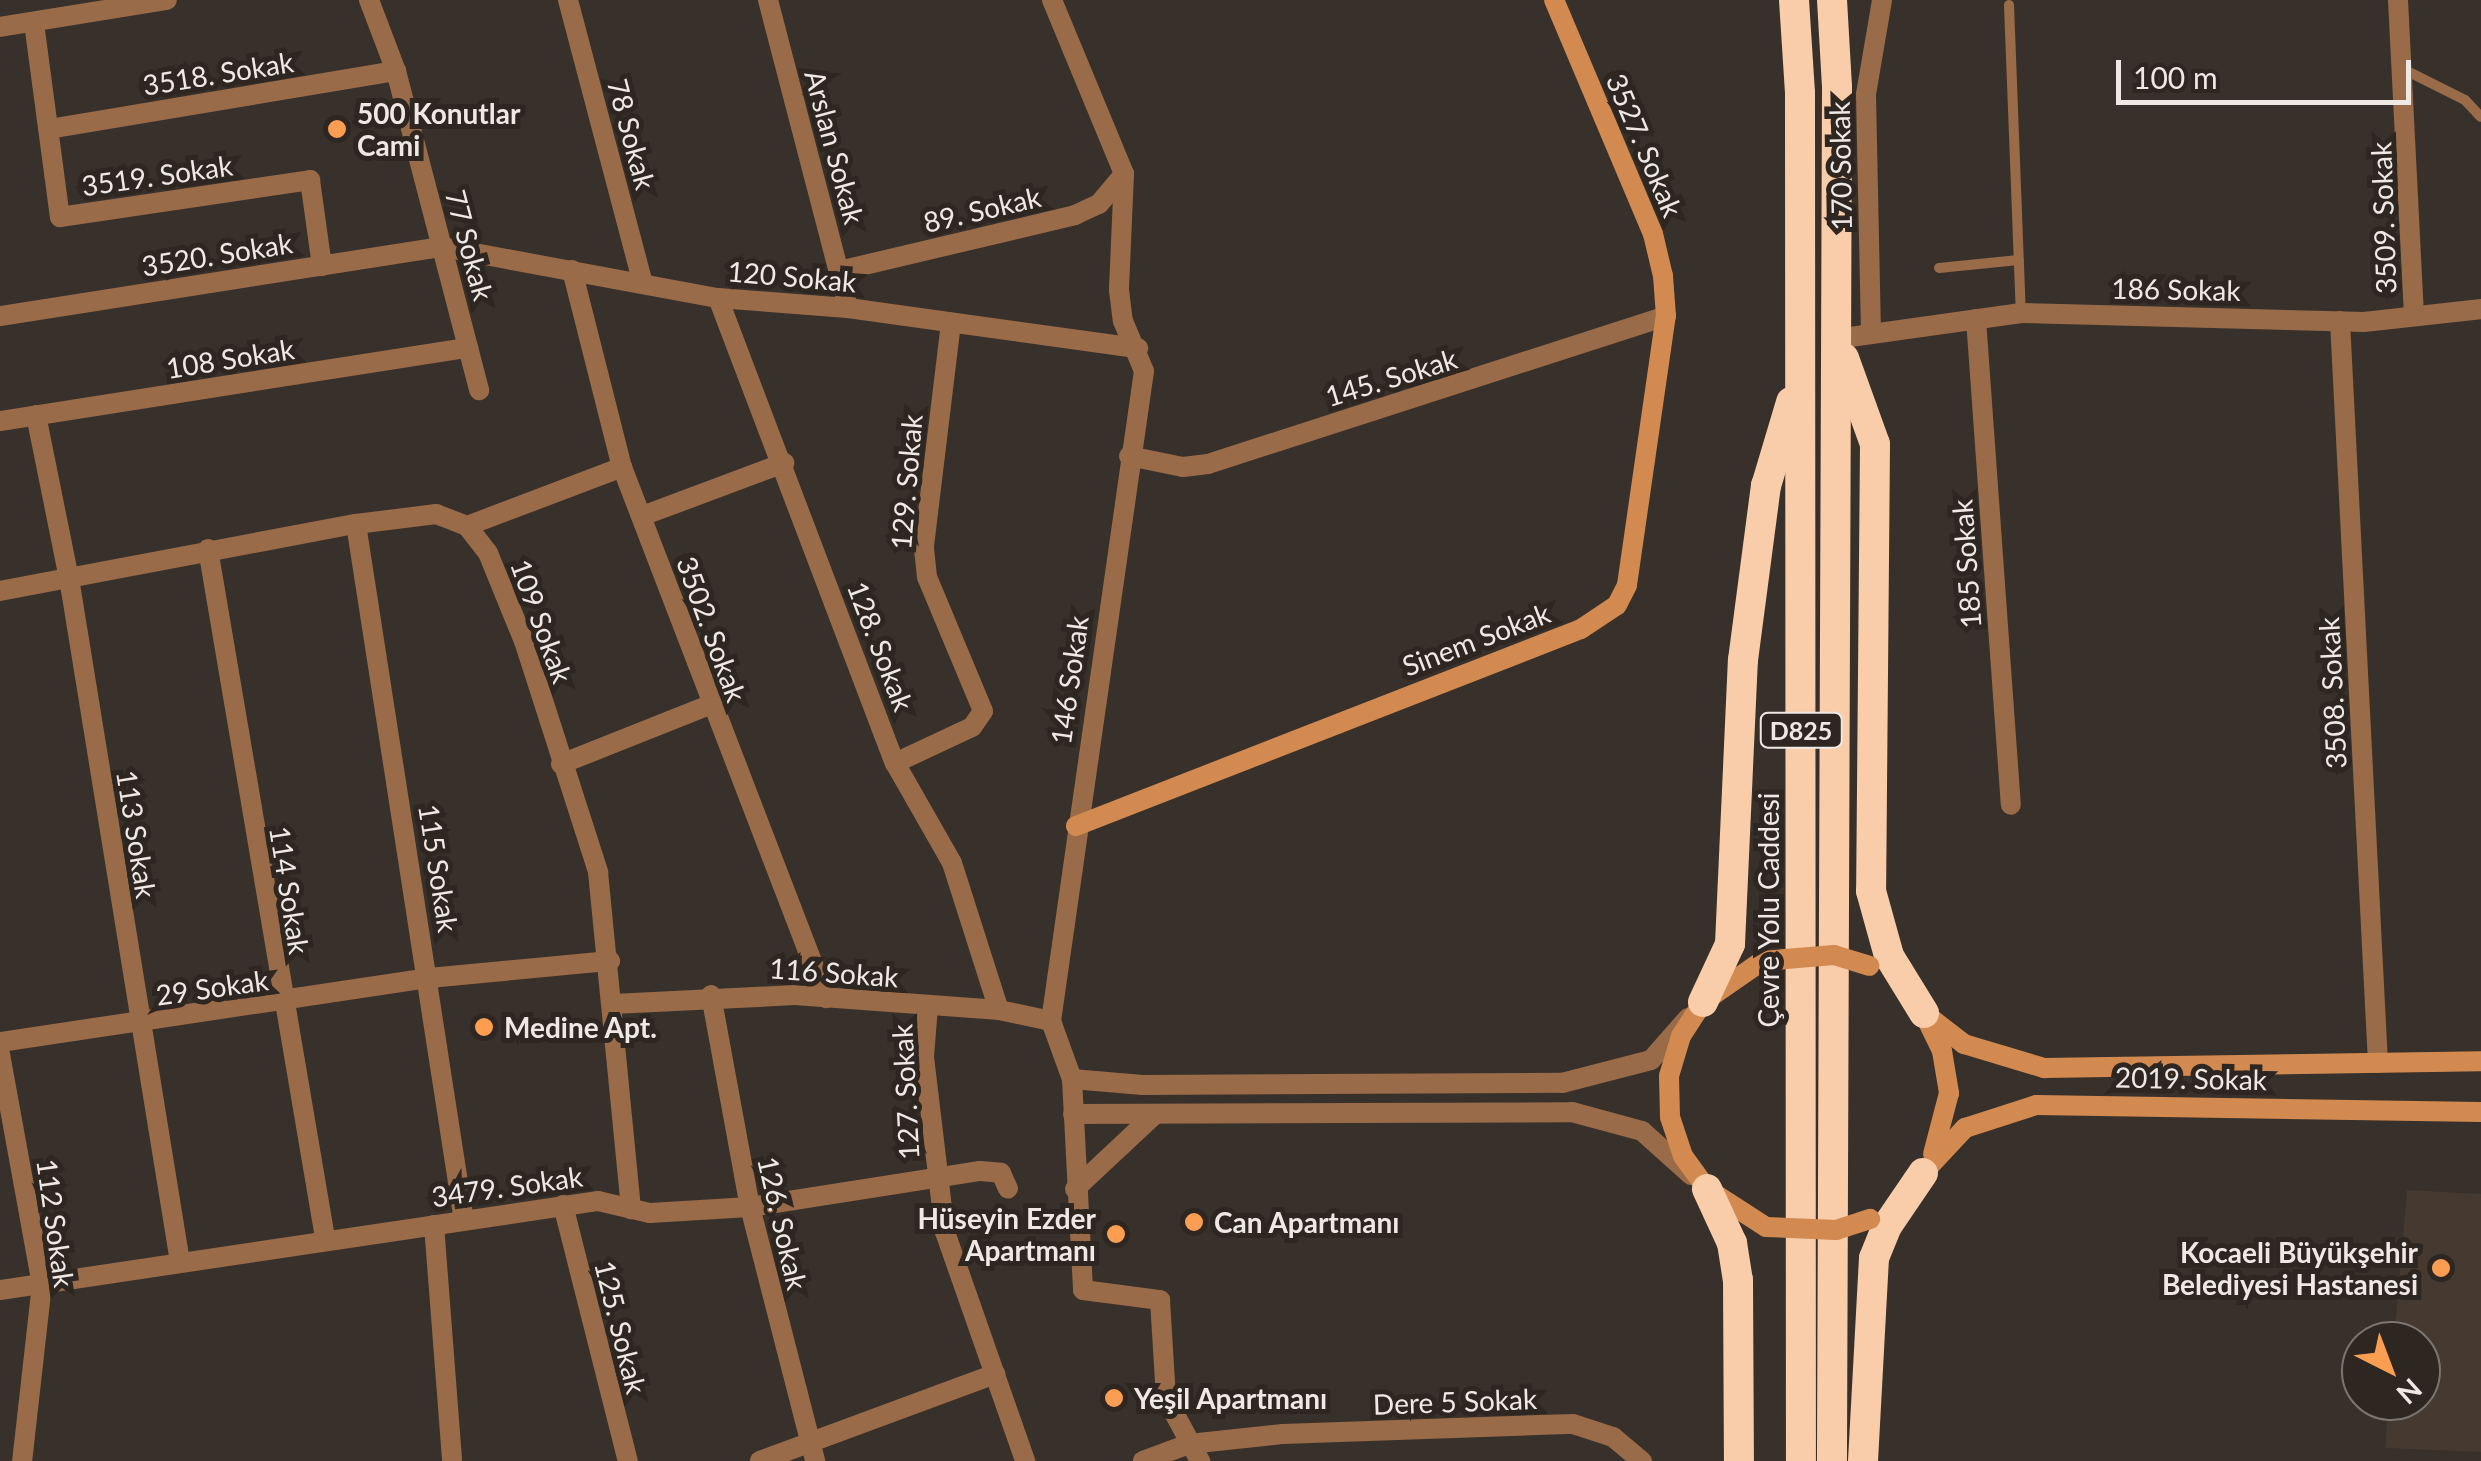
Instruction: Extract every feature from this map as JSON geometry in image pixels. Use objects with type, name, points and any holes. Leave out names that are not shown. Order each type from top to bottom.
[{"type":"highway","name":"Çevre Yolu Caddesi","points":[[1794,0],[1800,370],[1801,1461]]},
{"type":"highway","name":"D825","points":[[1832,0],[1836,338],[1832,1461]]},
{"type":"highway","points":[[1836,338],[1875,444],[1871,891],[1889,956],[1924,1012]]},
{"type":"highway","points":[[1703,1002],[1730,944],[1743,660],[1766,486],[1800,370]]},
{"type":"highway","points":[[1864,1461],[1874,1258],[1887,1226],[1923,1173]]},
{"type":"highway","points":[[1706,1190],[1732,1243],[1738,1280],[1739,1461]]},
{"type":"highway","points":[[1791,1461],[1801,1261]]},
{"type":"street","points":[[0,27],[168,0]]},
{"type":"street","name":"77 Sokak","points":[[369,0],[396,72],[479,390]]},
{"type":"street","name":"78 Sokak","points":[[568,0],[642,281]]},
{"type":"street","name":"Arslan Sokak","points":[[768,0],[848,308]]},
{"type":"street","points":[[1052,0],[1124,174]]},
{"type":"street","name":"3527. Sokak","points":[[1554,0],[1653,234],[1666,316]]},
{"type":"street","name":"170 Sokak","points":[[1871,334],[1866,94],[1872,31],[1882,0]]},
{"type":"street","name":"3509. Sokak","points":[[2398,0],[2405,70],[2414,314]]},
{"type":"street","name":"3519. Sokak","points":[[34,23],[60,217],[310,180],[322,266]]},
{"type":"street","name":"3518. Sokak","points":[[49,129],[396,72]]},
{"type":"street","name":"89. Sokak","points":[[839,272],[1076,215],[1098,204],[1124,174]]},
{"type":"street","name":"146 Sokak","points":[[1051,1021],[1144,372],[1138,348],[1123,321],[1120,290],[1124,174]]},
{"type":"street","name":"120 Sokak","points":[[442,247],[718,298],[848,308],[1138,348]]},
{"type":"street","name":"3520. Sokak","points":[[0,316],[442,247]]},
{"type":"street","name":"3502. Sokak","points":[[572,270],[622,467],[709,705],[826,998]]},
{"type":"street","name":"128. Sokak","points":[[718,298],[896,762],[952,863],[999,1010]]},
{"type":"street","name":"186 Sokak","points":[[1836,338],[2020,313],[2340,321],[2481,309]]},
{"type":"street","name":"145. Sokak","points":[[1129,456],[1183,467],[1208,464],[1666,316]]},
{"type":"street","name":"Sinem Sokak","points":[[1076,826],[1581,629],[1617,605],[1627,586],[1666,316]]},
{"type":"street","name":"185 Sokak","points":[[1976,319],[2011,805]]},
{"type":"street","name":"3508. Sokak","points":[[2340,321],[2378,1063]]},
{"type":"street","name":"129. Sokak","points":[[896,762],[972,726],[983,712],[927,577],[924,546],[950,323]]},
{"type":"street","name":"108 Sokak","points":[[0,421],[468,348]]},
{"type":"street","name":"113 Sokak","points":[[36,416],[69,578],[180,1262]]},
{"type":"street","points":[[642,516],[784,464]]},
{"type":"street","points":[[0,591],[356,524],[436,514],[467,526],[622,467]]},
{"type":"street","name":"115 Sokak","points":[[356,524],[464,1221]]},
{"type":"street","name":"109 Sokak","points":[[467,526],[488,552],[524,641],[598,872],[610,961],[630,1209]]},
{"type":"street","name":"114 Sokak","points":[[208,549],[280,1005],[325,1238]]},
{"type":"street","points":[[562,764],[709,705]]},
{"type":"street","points":[[1072,1079],[1144,1085],[1562,1083],[1650,1060],[1703,1002],[1762,961],[1834,955],[1869,966],[1924,1012],[1942,1050],[1949,1093],[1942,1135],[1923,1173],[1870,1219],[1801,1233],[1766,1227],[1706,1190],[1642,1131],[1572,1112],[1073,1114]]},
{"type":"street","name":"29 Sokak","points":[[0,1042],[280,1005],[429,978],[610,961]]},
{"type":"street","name":"116 Sokak","points":[[613,1004],[711,994],[826,998],[999,1010],[1051,1021]]},
{"type":"street","name":"126. Sokak","points":[[711,994],[750,1207],[812,1453]]},
{"type":"street","points":[[1703,1002],[1677,1050],[1670,1117],[1683,1156],[1706,1190]]},
{"type":"street","name":"127. Sokak","points":[[928,1006],[924,1058],[945,1232],[1024,1461]]},
{"type":"street","name":"2019. Sokak","points":[[1924,1012],[1964,1044],[2044,1068],[2481,1061]]},
{"type":"street","points":[[1051,1021],[1072,1079],[1083,1290],[1160,1300],[1166,1398],[1194,1452]]},
{"type":"street","name":"112 Sokak","points":[[0,1054],[42,1284],[22,1461]]},
{"type":"street","name":"2019. Sokak","points":[[1923,1173],[1965,1128],[2036,1105],[2481,1112]]},
{"type":"street","points":[[1076,1189],[1152,1116]]},
{"type":"street","name":"3479. Sokak","points":[[0,1290],[325,1238],[609,1201],[630,1209],[750,1207],[937,1173],[1001,1173],[1008,1189]]},
{"type":"street","name":"125. Sokak","points":[[563,1206],[628,1461]]},
{"type":"street","points":[[434,1224],[452,1461]]},
{"type":"street","points":[[760,1461],[812,1453],[995,1374]]},
{"type":"street","name":"Dere 5 Sokak","points":[[1143,1461],[1283,1434],[1572,1424],[1613,1437],[1642,1461]]},
{"type":"lane","points":[[2009,5],[2020,313]]},
{"type":"lane","points":[[2405,70],[2465,100],[2481,117]]},
{"type":"lane","points":[[1940,268],[2018,260]]},
{"type":"shaded area","name":"Kocaeli Büyükşehir Belediyesi Hastanesi","points":[[2407,1190],[2481,1194],[2481,1452],[2385,1448],[2387,1421],[2441,1421],[2441,1321],[2396,1321]]},
{"type":"place","name":"500 Konutlar Cami","points":[[337,129]]},
{"type":"place","name":"Medine Apt.","points":[[484,1027]]},
{"type":"place","name":"Can Apartmanı","points":[[1194,1222]]},
{"type":"place","name":"Hüseyin Ezder Apartmanı","points":[[1116,1234]]},
{"type":"place","name":"Kocaeli Büyükşehir Belediyesi Hastanesi","points":[[2441,1268]]},
{"type":"place","name":"Yeşil Apartmanı","points":[[1114,1398]]}]
